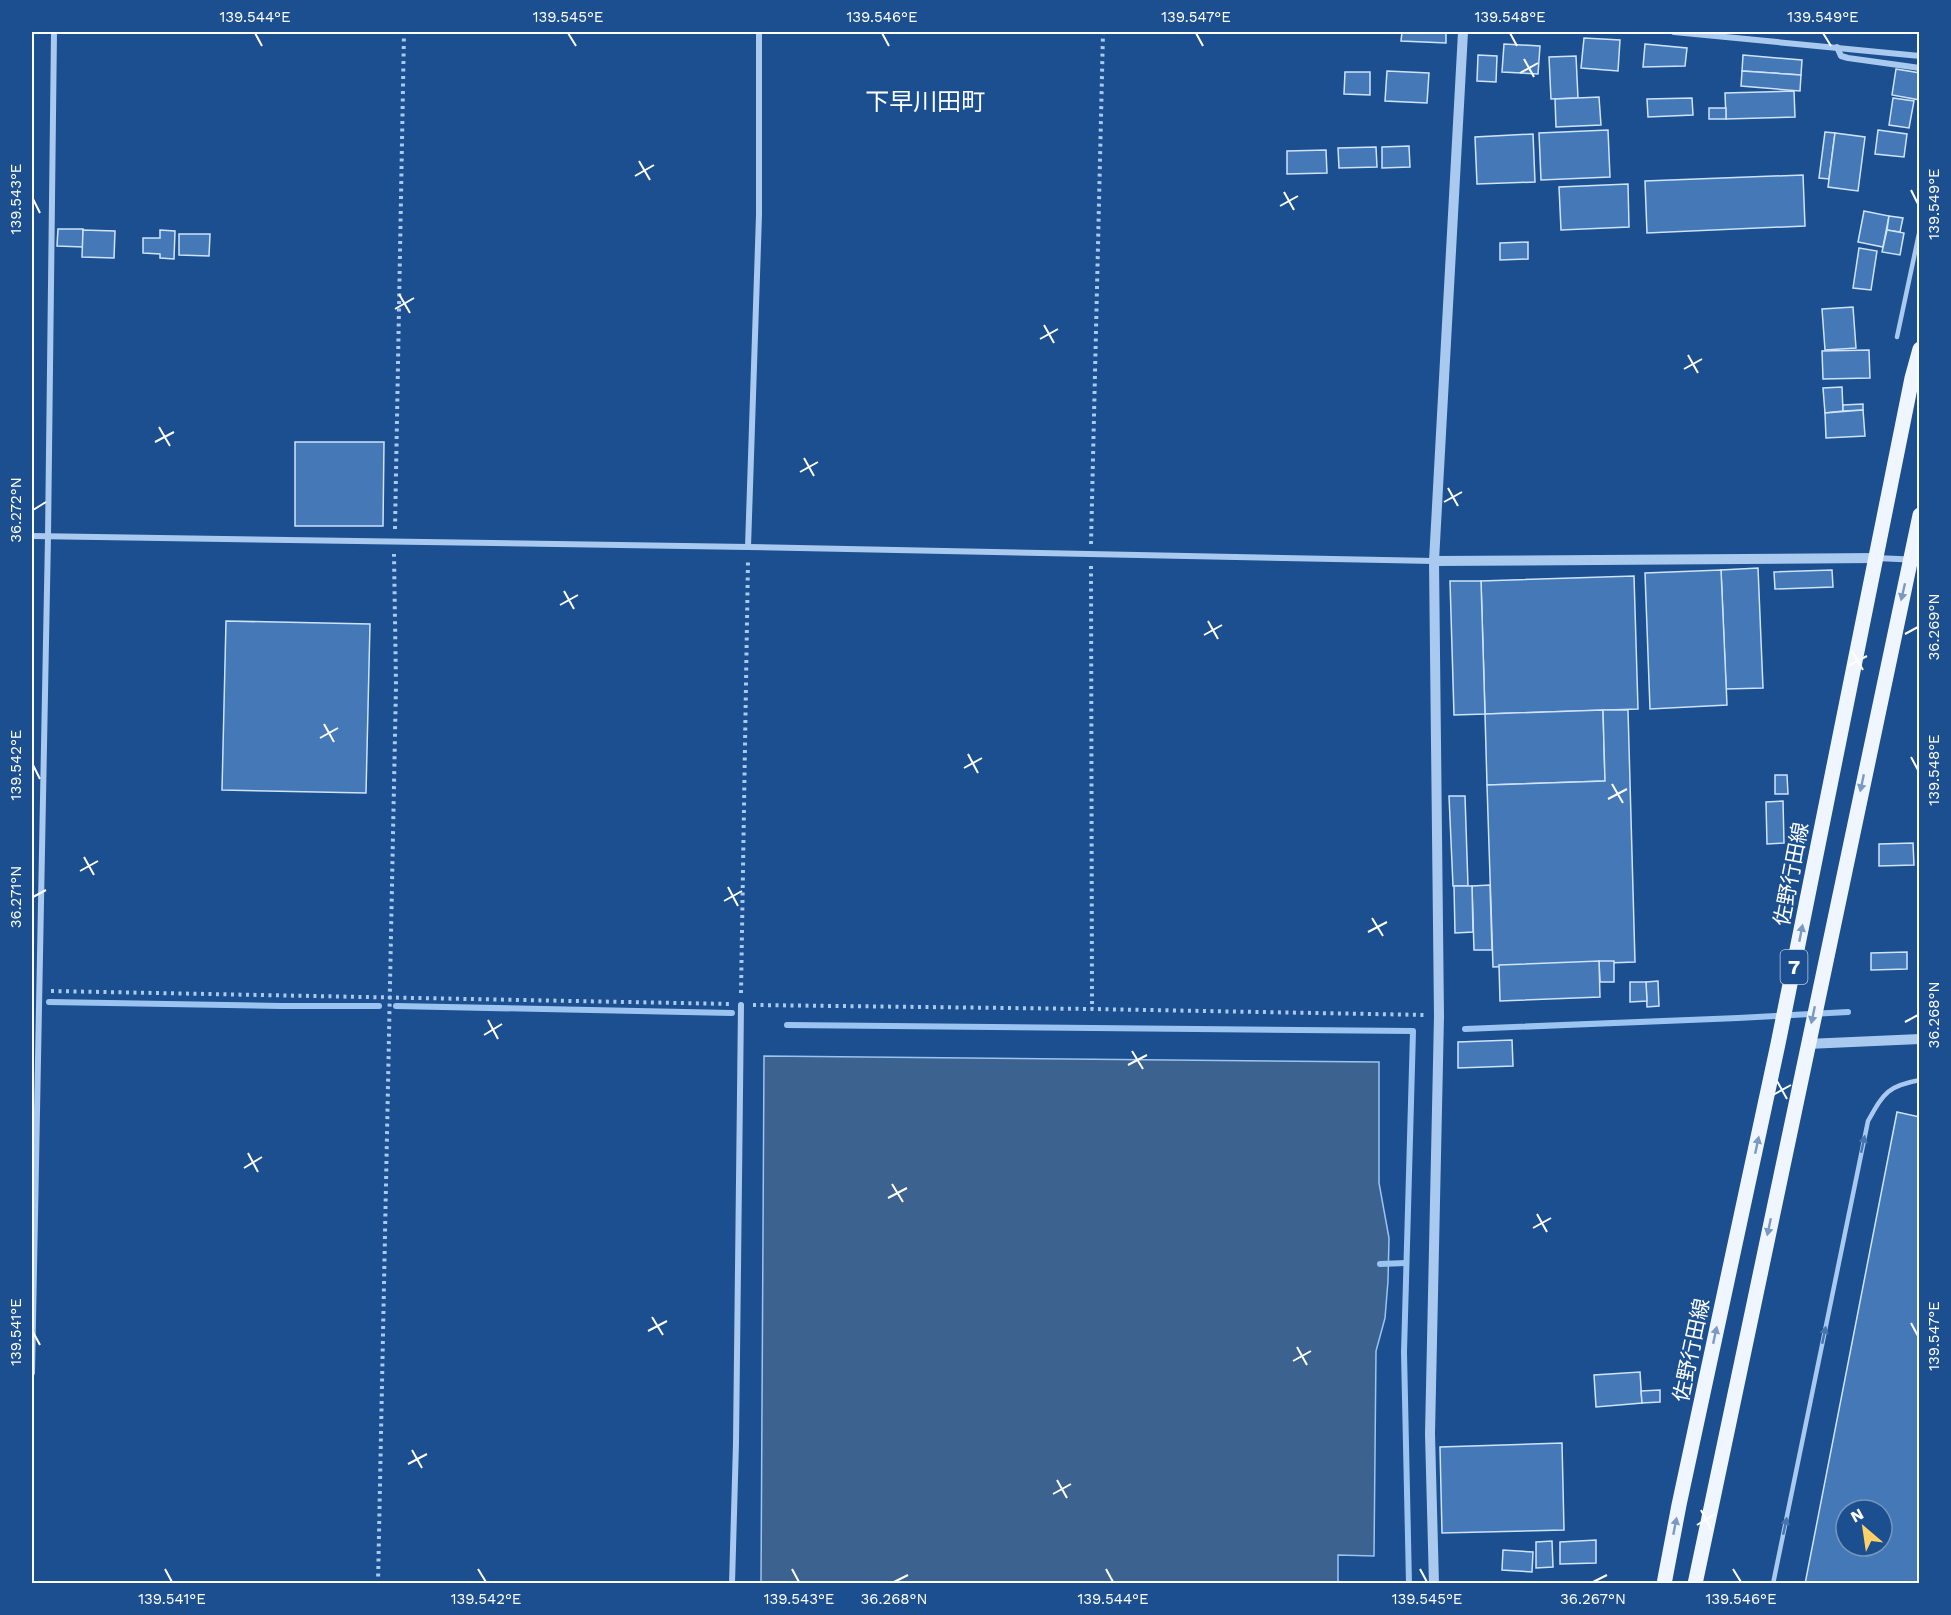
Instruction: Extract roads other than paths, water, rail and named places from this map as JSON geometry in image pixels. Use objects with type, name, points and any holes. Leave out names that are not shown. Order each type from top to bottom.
[{"type":"main road","name":"佐野行田線","points":[[1664,1584],[1778,1044],[1912,378],[1920,349]]},
{"type":"main road","name":"7","points":[[1695,1584],[1807,1044],[1915,560],[1920,515]]},
{"type":"street","points":[[32,1373],[48,537],[54,32]]},
{"type":"street","points":[[748,547],[759,215],[759,32]]},
{"type":"street","points":[[1434,1584],[1430,1434],[1439,1016],[1434,561],[1463,32]]},
{"type":"street","points":[[1674,32],[1920,56]]},
{"type":"street","points":[[1837,47],[1841,56],[1848,58],[1920,68]]},
{"type":"street","points":[[32,536],[1434,561],[1876,558],[1915,560]]},
{"type":"street","points":[[732,1584],[741,1005]]},
{"type":"street","points":[[1807,1044],[1920,1039]]},
{"type":"lane","points":[[1897,337],[1920,229]]},
{"type":"lane","points":[[1773,1584],[1868,1121],[1884,1094],[1901,1083],[1920,1080]]},
{"type":"water","points":[[764,1056],[1379,1062],[1379,1183],[1389,1238],[1385,1318],[1376,1351],[1374,1556],[1338,1555],[1338,1584],[761,1583]]},
{"type":"waterway","points":[[49,1002],[379,1006]]},
{"type":"waterway","points":[[396,1006],[732,1013]]},
{"type":"waterway","points":[[1465,1029],[1848,1012]]},
{"type":"waterway","points":[[787,1025],[1413,1031],[1404,1352],[1409,1584]]},
{"type":"waterway","points":[[1380,1264],[1406,1263]]},
{"type":"district","name":"下早川田町","points":[[925,102]]}]
